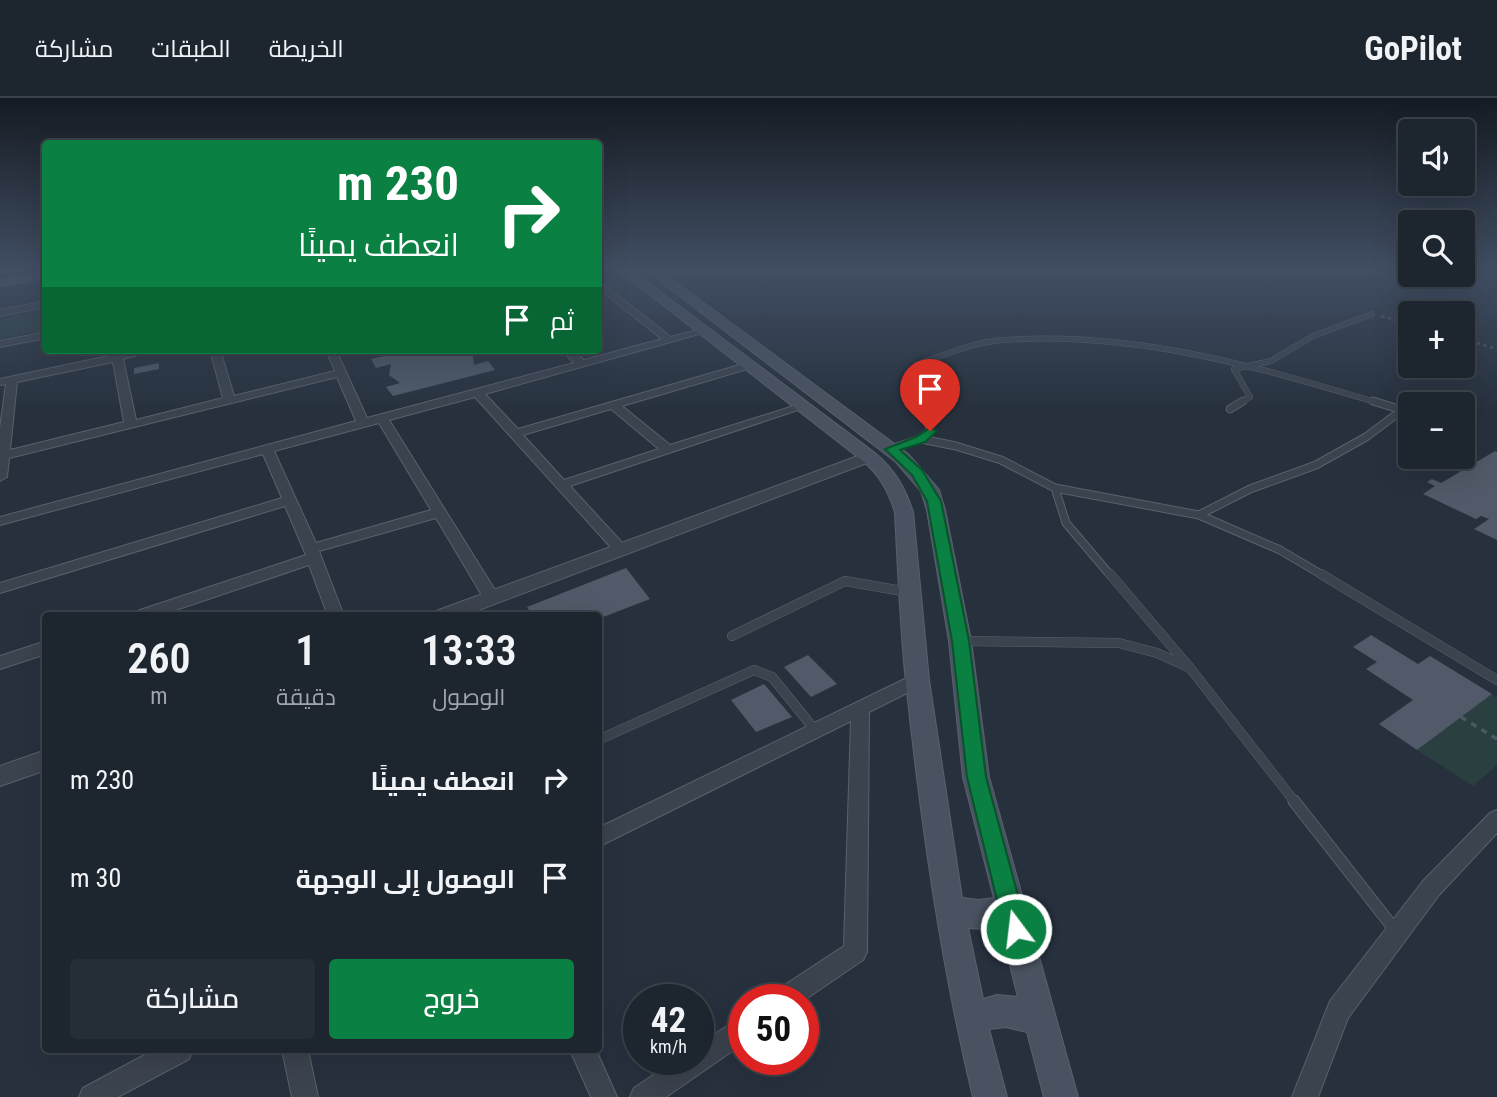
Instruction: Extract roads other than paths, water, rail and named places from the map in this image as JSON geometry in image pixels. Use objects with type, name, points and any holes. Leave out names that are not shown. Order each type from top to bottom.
[{"type":"main road","points":[[686,317],[869,457],[887,474],[901,499],[917,680],[949,907],[971,1021],[990,1097]]},
{"type":"main road","points":[[715,317],[891,449],[913,468],[932,496],[960,641],[976,777],[1061,1097]]},
{"type":"main road","points":[[770,380],[792,373]]},
{"type":"main road","points":[[949,907],[981,915],[992,914],[1009,906]]},
{"type":"main road","points":[[971,1021],[981,1014],[1003,1009],[1016,1011],[1040,1021]]},
{"type":"street","points":[[640,317],[669,340]]},
{"type":"street","points":[[0,521],[705,331]]},
{"type":"street","points":[[0,344],[42,336]]},
{"type":"street","points":[[0,477],[6,381],[132,354]]},
{"type":"street","points":[[216,354],[230,401]]},
{"type":"street","points":[[333,354],[363,423]]},
{"type":"street","points":[[571,354],[582,364]]},
{"type":"street","points":[[117,357],[131,425]]},
{"type":"street","points":[[515,434],[750,365]]},
{"type":"street","points":[[1,456],[342,373]]},
{"type":"street","points":[[477,392],[621,550]]},
{"type":"street","points":[[613,405],[667,449]]},
{"type":"street","points":[[561,485],[804,406]]},
{"type":"street","points":[[382,418],[492,598]]},
{"type":"street","points":[[267,449],[313,553],[335,612]]},
{"type":"street","points":[[454,612],[869,457]]},
{"type":"street","points":[[0,588],[289,500]]},
{"type":"street","points":[[151,612],[313,553],[439,512]]},
{"type":"street","points":[[0,663],[42,649]]},
{"type":"street","points":[[602,836],[917,680]]},
{"type":"street","points":[[808,984],[855,952],[860,708]]},
{"type":"street","points":[[0,776],[42,761]]},
{"type":"street","points":[[1305,1097],[1339,1010],[1431,888],[1497,819]]},
{"type":"street","points":[[643,1097],[728,1039]]},
{"type":"street","points":[[92,1097],[174,1053]]},
{"type":"street","points":[[296,1053],[305,1097]]},
{"type":"street","points":[[584,1053],[604,1097]]},
{"type":"lane","points":[[1230,409],[1250,397],[1234,369],[1271,361],[1313,336],[1365,317]]},
{"type":"lane","points":[[891,449],[921,439],[930,431],[930,413],[918,387],[916,365],[954,351],[1001,341],[1124,342],[1250,365],[1402,410],[1366,437],[1316,465],[1250,489],[1199,515]]},
{"type":"lane","points":[[921,439],[956,446],[1001,460],[1055,488],[1199,515],[1280,550],[1497,680]]},
{"type":"lane","points":[[1055,488],[1066,523],[1191,668],[1397,934]]},
{"type":"lane","points":[[732,636],[845,581],[911,592]]},
{"type":"lane","points":[[960,641],[1119,643],[1157,653],[1191,668]]},
{"type":"lane","points":[[602,738],[754,670],[772,677],[815,730]]}]
